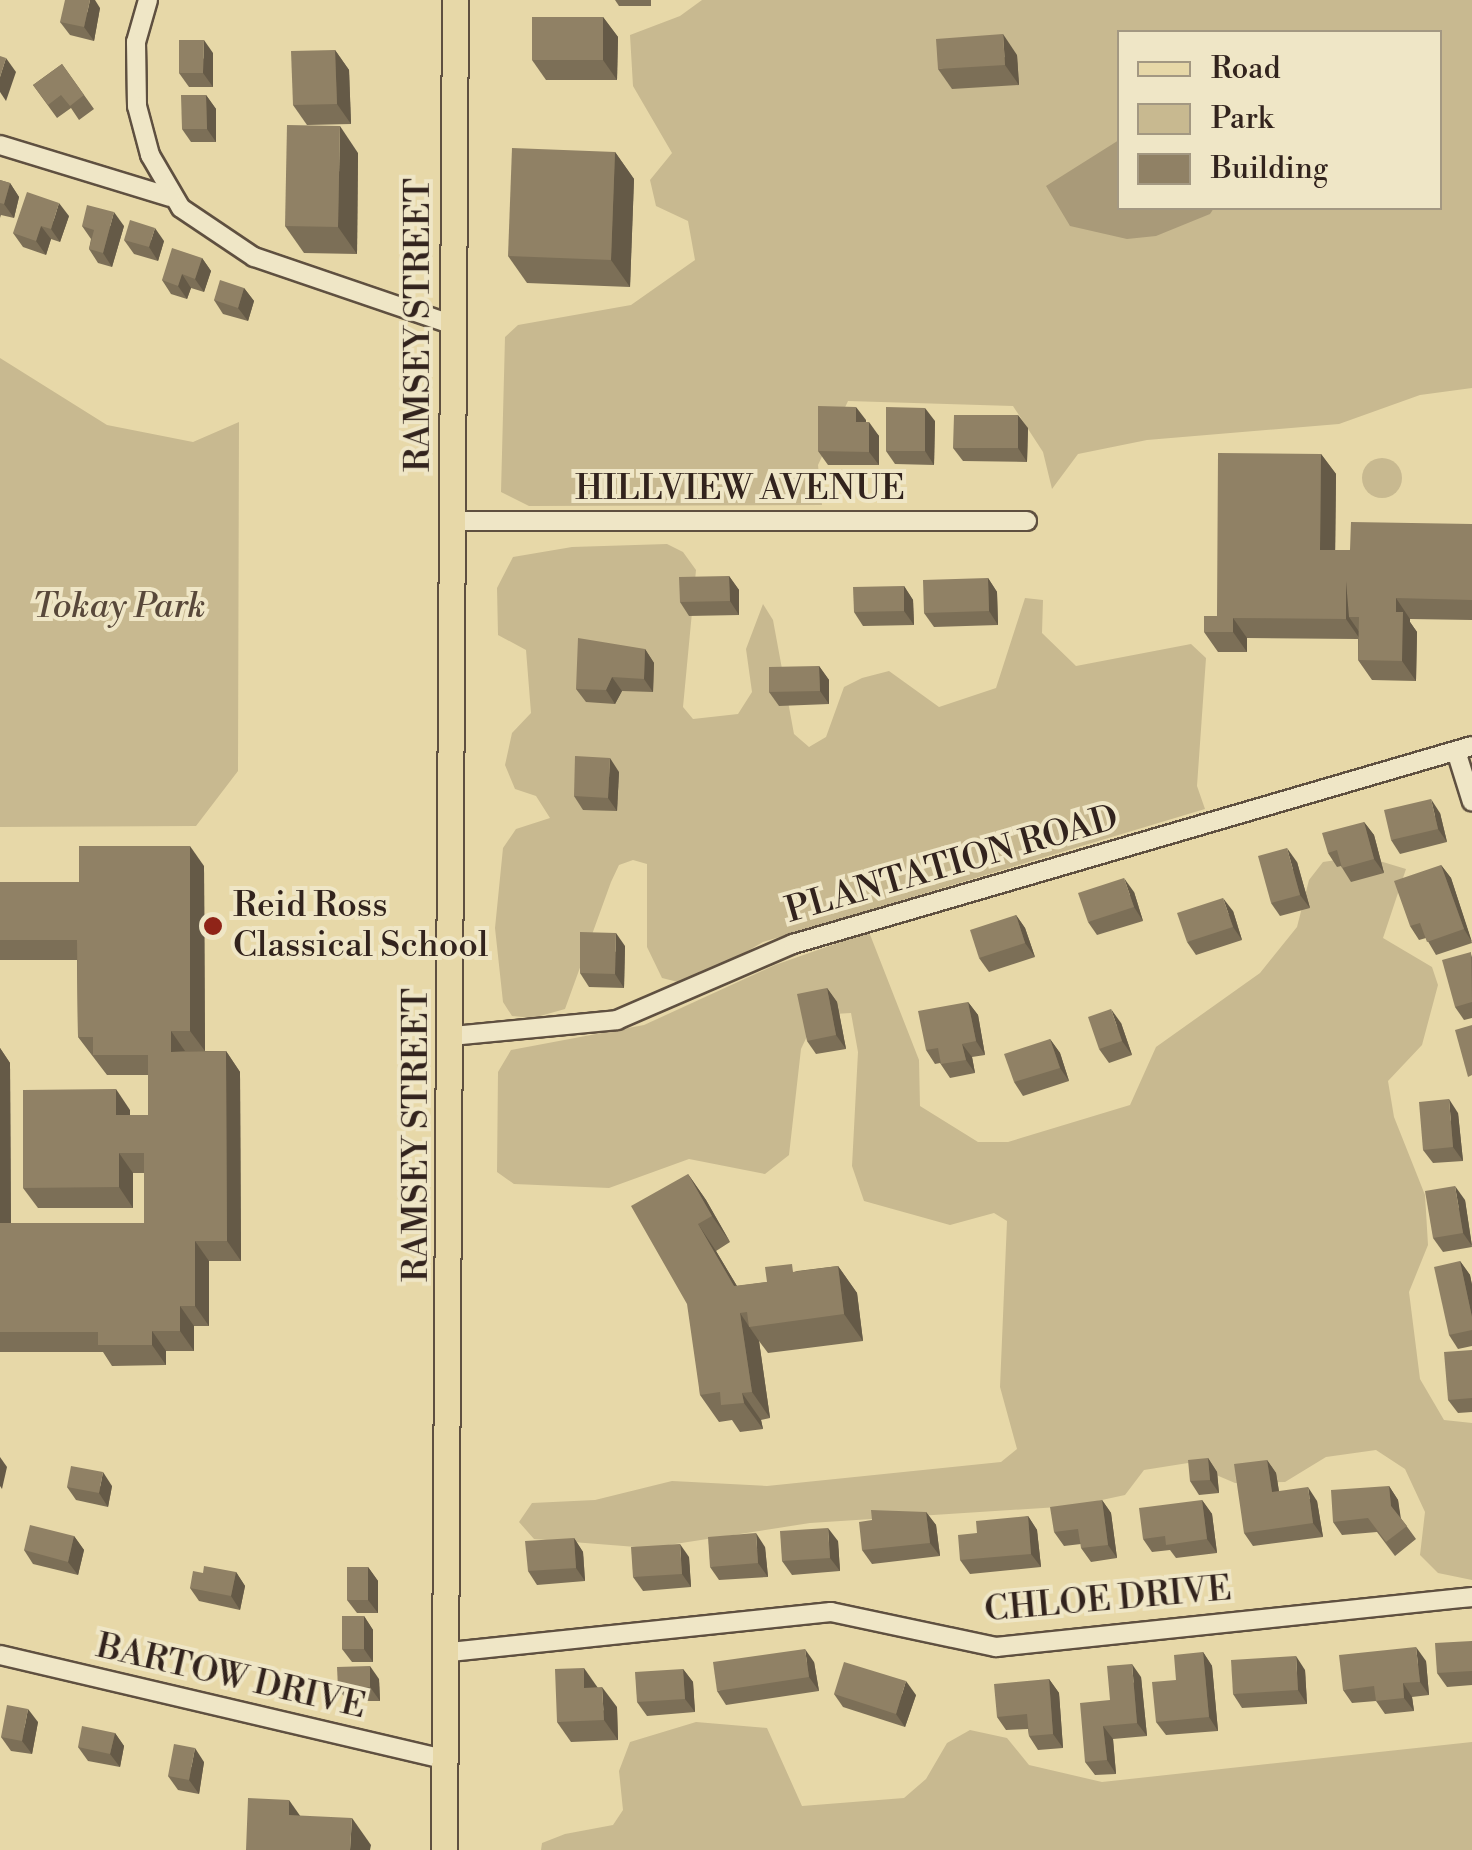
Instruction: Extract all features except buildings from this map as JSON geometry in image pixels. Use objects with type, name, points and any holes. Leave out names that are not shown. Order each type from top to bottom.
[{"type":"main road","name":"RAMSEY STREET","points":[[444,1850],[450,1652],[456,0]]},
{"type":"street","points":[[148,0],[136,42],[137,106],[170,197]]},
{"type":"street","points":[[0,144],[170,197],[254,257],[454,325]]},
{"type":"street","name":"HILLVIEW AVENUE","points":[[454,521],[1027,521]]},
{"type":"street","points":[[1464,748],[1472,802]]},
{"type":"street","name":"PLANTATION ROAD","points":[[452,1036],[617,1020],[793,944],[1464,748]]},
{"type":"street","name":"CHLOE DRIVE","points":[[450,1652],[831,1612],[996,1647],[1472,1597]]},
{"type":"street","name":"BARTOW DRIVE","points":[[0,1655],[447,1760]]},
{"type":"green space","points":[[702,0],[1472,0],[1472,388],[1420,395],[1339,424],[1147,440],[1078,454],[1052,489],[1043,452],[1013,406],[848,401],[818,465],[822,505],[529,506],[501,492],[505,337],[518,325],[631,305],[695,260],[688,221],[656,206],[650,180],[672,153],[633,86],[630,35],[680,16]]},
{"type":"green space","name":"Tokay Park","points":[[0,358],[107,425],[193,442],[239,422],[238,771],[196,826],[0,827]]},
{"type":"green space","points":[[1382,458],[1396,464],[1402,478],[1396,492],[1382,498],[1368,492],[1362,478],[1368,464]]},
{"type":"green space","points":[[667,544],[683,552],[696,570],[683,707],[693,719],[738,714],[752,692],[746,649],[763,604],[773,620],[794,734],[809,747],[826,737],[844,687],[862,678],[889,671],[939,707],[996,688],[1025,598],[1043,600],[1042,633],[1076,666],[1191,644],[1206,658],[1197,786],[1205,809],[763,942],[690,985],[662,978],[647,947],[647,864],[633,860],[619,865],[611,882],[565,1009],[533,1018],[512,1016],[503,1002],[495,928],[503,848],[516,829],[550,818],[536,796],[515,789],[505,765],[512,733],[531,713],[526,650],[498,635],[497,588],[513,557],[572,547]]},
{"type":"green space","points":[[1363,856],[1406,869],[1383,938],[1432,967],[1438,985],[1422,1045],[1388,1081],[1394,1117],[1425,1195],[1428,1245],[1409,1292],[1420,1379],[1444,1420],[1472,1423],[1472,1580],[1438,1573],[1420,1555],[1425,1512],[1405,1469],[1376,1450],[1326,1457],[1285,1482],[1235,1483],[1188,1463],[1144,1470],[1125,1495],[1074,1506],[810,1523],[649,1548],[534,1539],[519,1522],[532,1503],[595,1500],[672,1481],[767,1486],[1001,1462],[1017,1449],[1000,1387],[1007,1221],[994,1213],[950,1225],[864,1201],[852,1166],[858,1052],[851,1013],[817,1015],[801,1049],[789,1155],[765,1174],[689,1159],[609,1188],[514,1184],[497,1172],[498,1072],[511,1050],[644,1025],[775,965],[869,932],[919,1060],[920,1106],[978,1142],[1008,1142],[1130,1105],[1156,1047],[1260,973],[1297,927],[1309,880],[1323,862]]},
{"type":"green space","points":[[696,1722],[767,1728],[802,1806],[904,1798],[926,1779],[947,1743],[970,1730],[1007,1738],[1029,1765],[1102,1782],[1472,1742],[1472,1850],[541,1850],[542,1843],[565,1834],[613,1825],[623,1810],[619,1771],[630,1742]]},
{"type":"shaded area","points":[[1117,141],[1117,210],[1213,210],[1156,236],[1127,239],[1070,226],[1046,186]]},
{"type":"place","name":"Reid Ross Classical School","points":[[213,926]]}]
